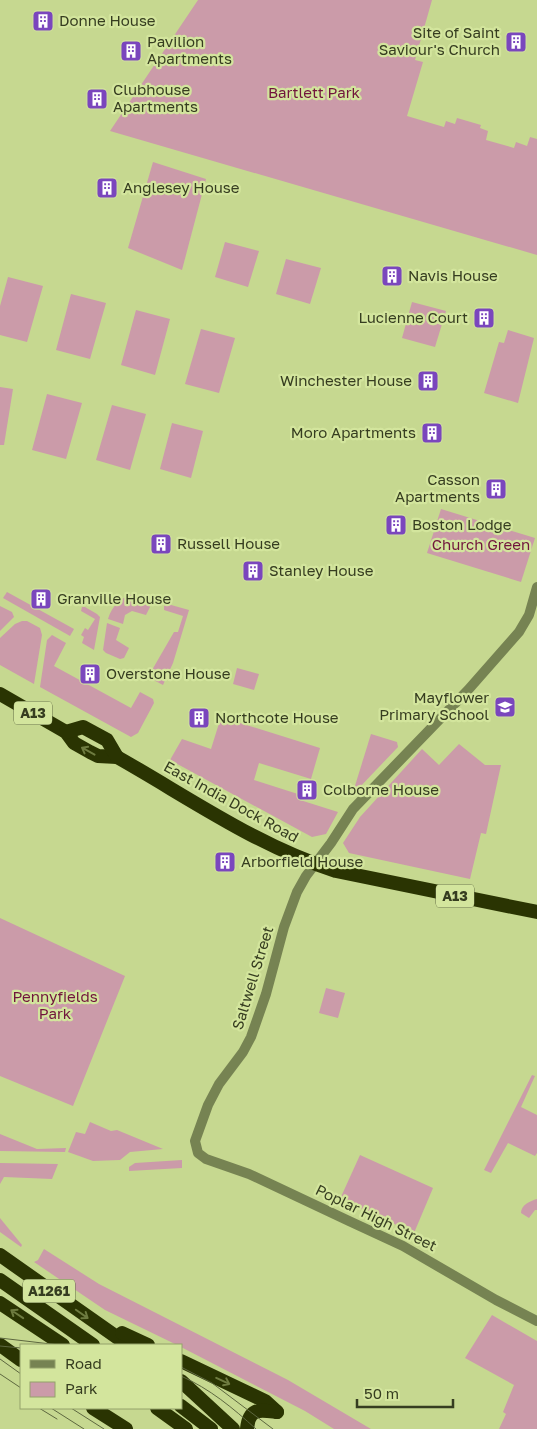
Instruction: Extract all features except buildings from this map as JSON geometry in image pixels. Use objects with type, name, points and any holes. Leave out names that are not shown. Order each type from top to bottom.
[{"type":"highway","name":"East India Dock Road","points":[[0,694],[66,732],[74,743],[98,756],[117,757],[241,828],[314,864],[336,871],[537,912]]},
{"type":"highway","name":"A1261","points":[[0,1255],[126,1344]]},
{"type":"highway","points":[[0,1280],[92,1344]]},
{"type":"highway","points":[[0,1302],[62,1344]]},
{"type":"highway","points":[[99,1326],[119,1332],[146,1344]]},
{"type":"highway","points":[[0,1345],[20,1359]]},
{"type":"highway","points":[[182,1361],[265,1401],[277,1412],[255,1411],[250,1417],[247,1429]]},
{"type":"highway","points":[[182,1382],[233,1429]]},
{"type":"highway","points":[[182,1407],[210,1429]]},
{"type":"highway","points":[[95,1409],[126,1429]]},
{"type":"highway","points":[[158,1409],[186,1429]]},
{"type":"street","name":"Saltwell Street","points":[[198,1153],[195,1141],[208,1105],[251,1037],[266,994],[279,942],[297,892],[314,864],[331,843],[353,809],[468,690],[519,632],[529,616],[537,587]]},
{"type":"street","name":"Poplar High Street","points":[[198,1153],[206,1159],[250,1174],[404,1246],[496,1300],[537,1320]]},
{"type":"green space","name":"Bartlett Park","points":[[198,0],[432,0],[415,60],[423,62],[407,116],[444,127],[446,121],[455,124],[457,118],[481,125],[480,128],[488,131],[486,140],[514,148],[516,142],[527,146],[530,137],[537,139],[537,255],[110,131]]},
{"type":"green space","points":[[153,162],[206,179],[182,270],[128,248]]},
{"type":"green space","points":[[225,242],[259,251],[248,287],[215,277]]},
{"type":"green space","points":[[286,259],[321,268],[310,304],[276,294]]},
{"type":"green space","points":[[8,277],[43,286],[27,342],[0,335],[0,306]]},
{"type":"green space","points":[[71,294],[106,303],[90,359],[56,350]]},
{"type":"green space","points":[[412,302],[446,311],[435,347],[402,338]]},
{"type":"green space","points":[[136,310],[170,319],[155,375],[121,365]]},
{"type":"green space","points":[[201,329],[235,338],[219,393],[185,384]]},
{"type":"green space","points":[[508,330],[534,338],[518,403],[484,393],[499,342],[504,343]]},
{"type":"green space","points":[[0,387],[13,389],[4,445],[0,445]]},
{"type":"green space","points":[[47,394],[82,403],[66,459],[32,450]]},
{"type":"green space","points":[[112,405],[146,414],[130,470],[96,460]]},
{"type":"green space","points":[[172,423],[203,431],[191,478],[160,469]]},
{"type":"green space","name":"Church Green","points":[[441,509],[535,538],[521,582],[427,553]]},
{"type":"green space","points":[[7,592],[74,629],[70,636],[3,598]]},
{"type":"green space","points":[[133,594],[148,599],[150,607],[146,615],[132,611],[125,615],[123,624],[108,619],[117,603]]},
{"type":"green space","points":[[164,603],[189,610],[173,663],[163,685],[148,677],[174,632],[178,632],[183,616],[164,610]]},
{"type":"green space","points":[[0,606],[12,612],[14,617],[0,631]]},
{"type":"green space","points":[[82,607],[100,617],[94,650],[82,643],[84,637],[81,635],[85,628],[88,630],[95,619],[81,611]]},
{"type":"green space","points":[[27,621],[40,628],[42,635],[34,684],[0,665],[0,638],[15,624]]},
{"type":"green space","points":[[107,623],[120,628],[116,640],[129,648],[124,658],[120,659],[103,650]]},
{"type":"green space","points":[[52,635],[66,643],[54,666],[131,708],[140,692],[153,699],[154,703],[138,733],[131,737],[40,687],[47,640]]},
{"type":"green space","points":[[237,668],[259,674],[254,690],[233,684]]},
{"type":"green space","points":[[221,717],[320,748],[311,779],[259,763],[254,780],[301,795],[300,800],[338,812],[326,834],[312,837],[170,760],[182,739],[211,749]]},
{"type":"green space","points":[[371,734],[397,742],[398,747],[358,789],[354,789]]},
{"type":"green space","points":[[459,744],[485,765],[501,765],[486,834],[481,833],[470,879],[349,853],[343,843],[360,817],[422,749],[439,765]]},
{"type":"green space","name":"Pennyfields Park","points":[[0,918],[125,976],[73,1106],[0,1076]]},
{"type":"green space","points":[[326,988],[345,993],[338,1018],[319,1013]]},
{"type":"green space","points":[[532,1075],[535,1076],[521,1107],[537,1115],[537,1153],[535,1156],[508,1143],[491,1173],[484,1170]]},
{"type":"green space","points":[[90,1122],[111,1131],[117,1130],[163,1149],[130,1152],[120,1160],[93,1161],[68,1152],[76,1132],[85,1134]]},
{"type":"green space","points":[[0,1134],[37,1149],[66,1148],[65,1152],[0,1151]]},
{"type":"green space","points":[[360,1155],[433,1188],[414,1233],[340,1199]]},
{"type":"green space","points":[[182,1160],[182,1168],[129,1171],[129,1167],[135,1163]]},
{"type":"green space","points":[[0,1163],[58,1164],[52,1179],[4,1177],[0,1184]]},
{"type":"green space","points":[[537,1199],[537,1210],[529,1218],[521,1213],[524,1206]]},
{"type":"green space","points":[[0,1218],[22,1245],[21,1247],[0,1232]]},
{"type":"green space","points":[[44,1249],[99,1284],[288,1380],[371,1429],[334,1429],[305,1411],[182,1348],[182,1344],[175,1344],[105,1310],[34,1262],[38,1260]]},
{"type":"green space","points":[[492,1315],[537,1341],[537,1429],[499,1429],[506,1414],[503,1412],[514,1385],[465,1358]]},
{"type":"tram line","points":[[0,1338],[51,1344]]},
{"type":"tram line","points":[[0,1346],[20,1348]]},
{"type":"tram line","points":[[0,1359],[20,1373]]},
{"type":"tram line","points":[[182,1368],[212,1383],[273,1429]]},
{"type":"tram line","points":[[0,1374],[20,1387]]},
{"type":"tram line","points":[[182,1377],[221,1400],[256,1429]]},
{"type":"tram line","points":[[41,1409],[57,1419]]},
{"type":"tram line","points":[[53,1409],[84,1429]]},
{"type":"tram line","points":[[73,1409],[104,1429]]},
{"type":"place","name":"Donne House","points":[[43,21]]},
{"type":"place","name":"Site of Saint Saviour's Church","points":[[516,42]]},
{"type":"place","name":"Pavilion Apartments","points":[[131,51]]},
{"type":"place","name":"Clubhouse Apartments","points":[[97,99]]},
{"type":"place","name":"Anglesey House","points":[[107,188]]},
{"type":"place","name":"Navis House","points":[[392,276]]},
{"type":"place","name":"Lucienne Court","points":[[484,318]]},
{"type":"place","name":"Winchester House","points":[[428,381]]},
{"type":"place","name":"Moro Apartments","points":[[432,433]]},
{"type":"place","name":"Casson Apartments","points":[[496,489]]},
{"type":"place","name":"Boston Lodge","points":[[396,525]]},
{"type":"place","name":"Russell House","points":[[161,544]]},
{"type":"place","name":"Stanley House","points":[[253,571]]},
{"type":"place","name":"Granville House","points":[[41,599]]},
{"type":"place","name":"Overstone House","points":[[90,674]]},
{"type":"place","name":"Mayflower Primary School","points":[[505,707]]},
{"type":"place","name":"Northcote House","points":[[199,718]]},
{"type":"place","name":"Colborne House","points":[[307,790]]},
{"type":"place","name":"Arborfield House","points":[[225,862]]}]
